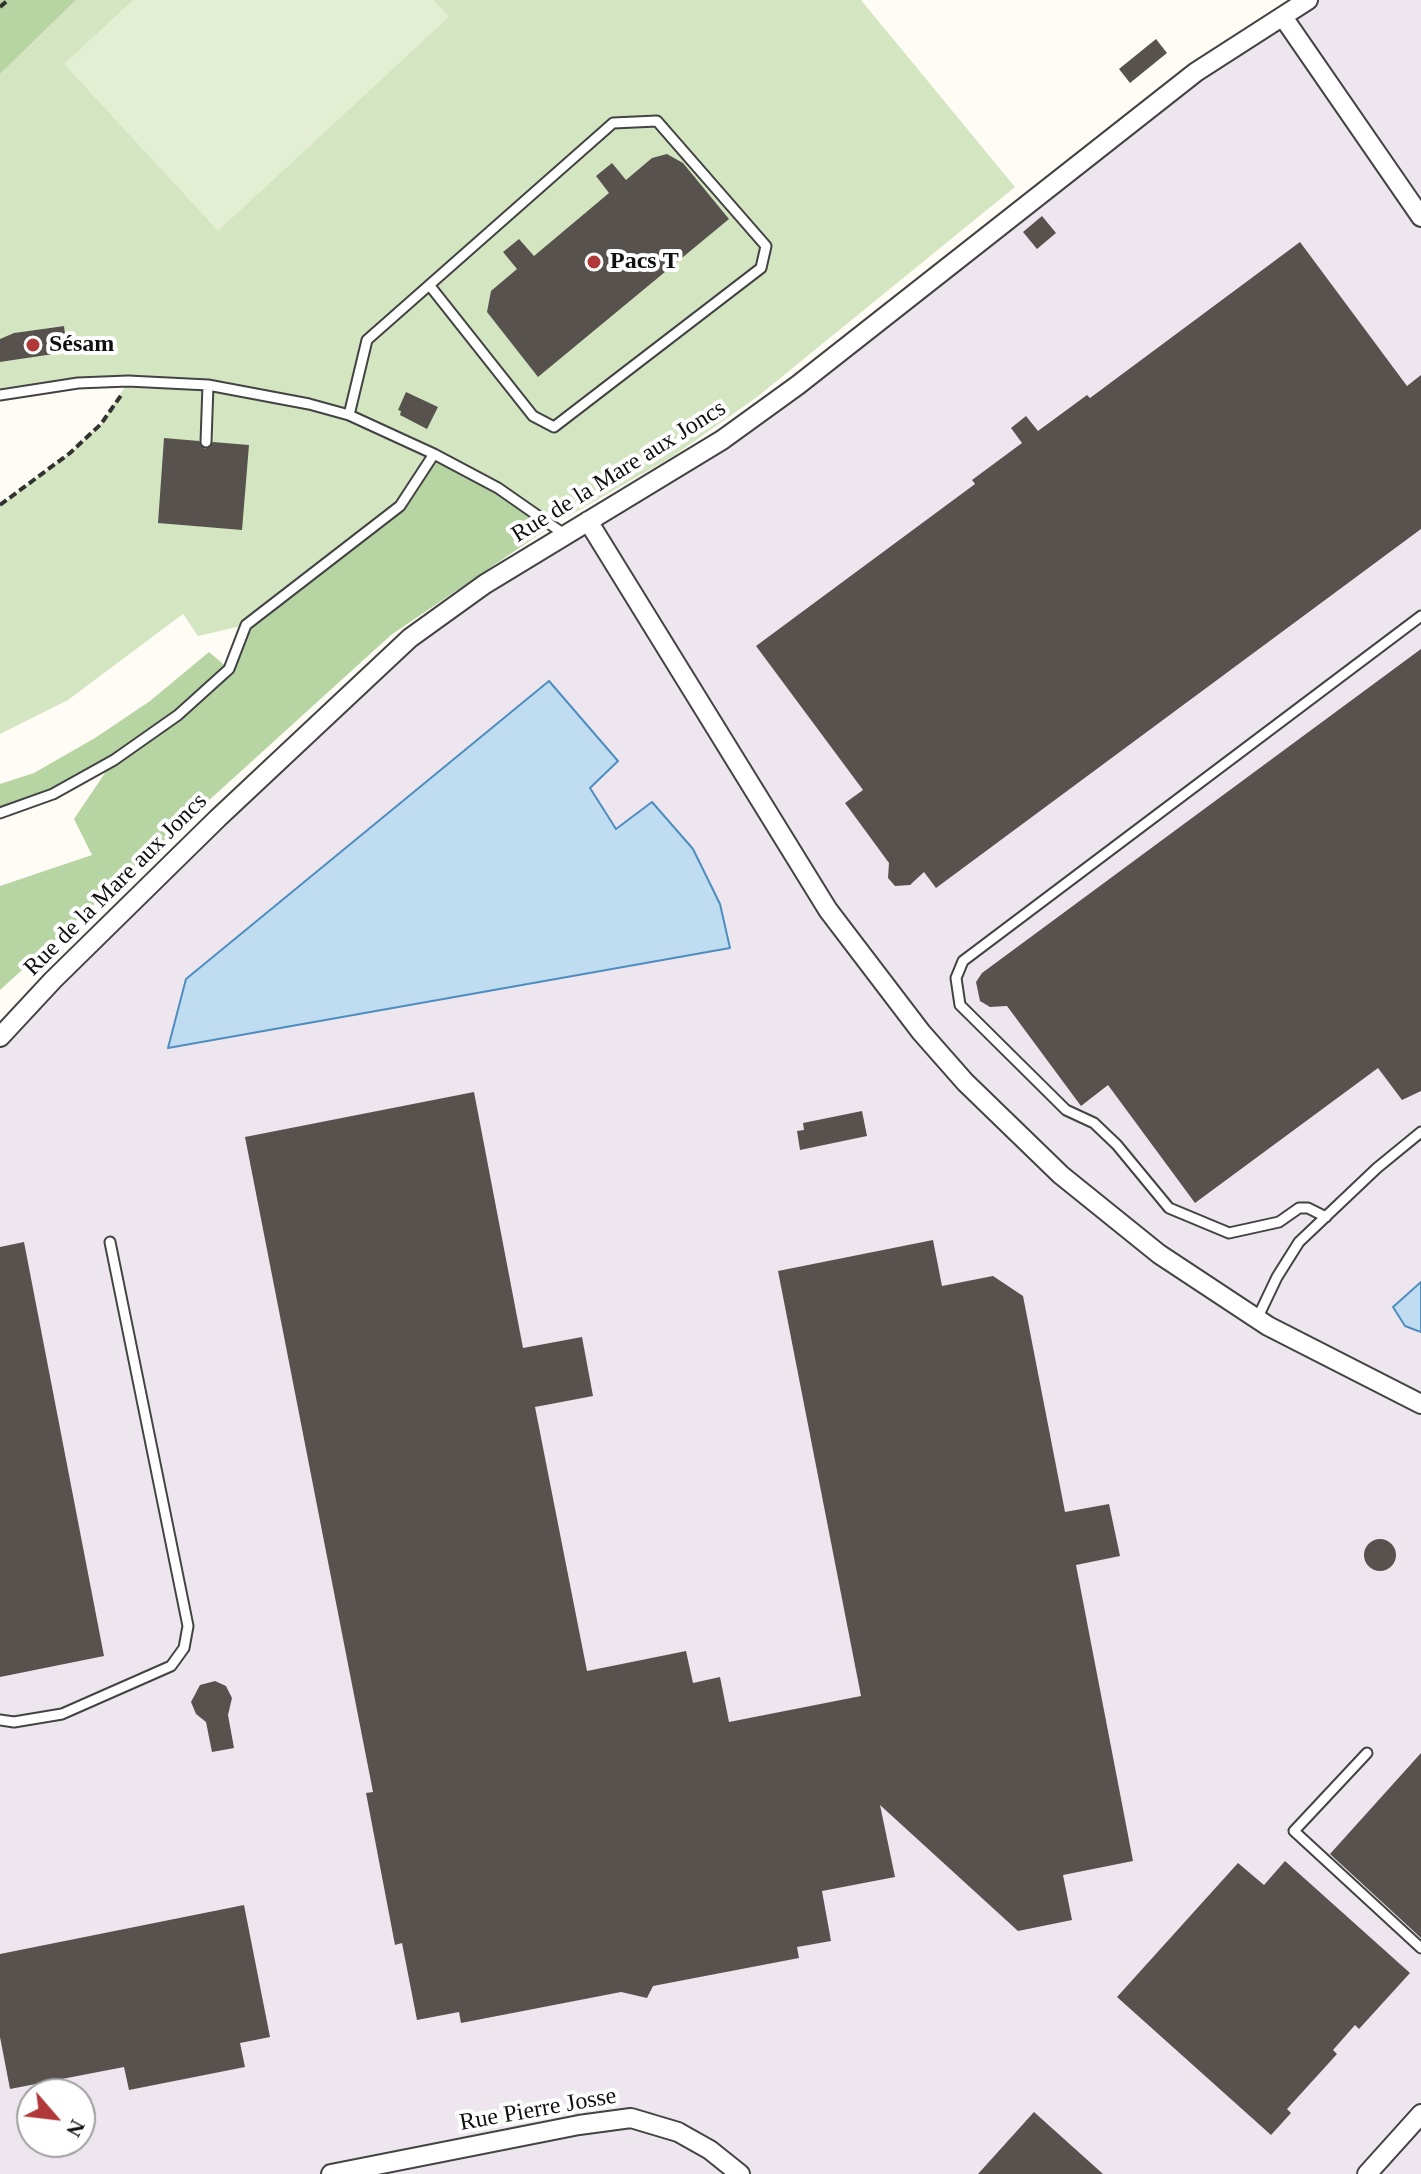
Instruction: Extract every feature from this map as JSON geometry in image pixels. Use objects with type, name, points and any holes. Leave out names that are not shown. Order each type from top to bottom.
[{"type":"street","name":"Rue de la Mare aux Joncs","points":[[0,1037],[53,980],[367,675],[445,612],[564,534],[722,440],[1196,72],[1308,0]]},
{"type":"street","points":[[1283,17],[1421,217]]},
{"type":"street","points":[[588,521],[828,910],[921,1032],[1009,1128],[1061,1175],[1159,1254],[1257,1319],[1352,1371],[1421,1404]]},
{"type":"street","points":[[1367,2174],[1421,2114]]},
{"type":"street","name":"Rue Pierre Josse","points":[[331,2174],[631,2118],[678,2132],[710,2150],[740,2174]]},
{"type":"lane","points":[[349,415],[367,340],[613,123],[657,121],[766,246],[761,268],[554,427],[533,416],[430,286]]},
{"type":"lane","points":[[0,395],[78,383],[128,381],[208,385],[270,395],[349,415],[434,454],[498,488],[564,534]]},
{"type":"lane","points":[[206,442],[208,385]]},
{"type":"lane","points":[[0,813],[53,794],[114,760],[178,715],[229,669],[246,625],[326,567],[400,506],[434,454]]},
{"type":"lane","points":[[1326,1217],[1308,1208],[1299,1208],[1279,1222],[1229,1233],[1169,1208],[1117,1145],[1094,1123],[1066,1110],[960,1005],[956,978],[963,961],[1421,616]]},
{"type":"lane","points":[[1257,1319],[1277,1277],[1299,1242],[1421,1132]]},
{"type":"lane","points":[[0,1720],[14,1722],[62,1714],[171,1666],[184,1648],[188,1626],[110,1242]]},
{"type":"lane","points":[[1367,1753],[1294,1831],[1421,1948]]},
{"type":"path","points":[[0,7],[8,0]]},
{"type":"path","points":[[0,505],[70,453],[101,424],[128,381]]},
{"type":"shaded area","points":[[1315,0],[1421,0],[1421,2174],[0,2174],[0,1037],[410,638],[722,440],[1147,110]]},
{"type":"green space","points":[[0,0],[76,0],[0,74]]},
{"type":"green space","points":[[76,0],[861,0],[1015,187],[757,397],[672,457],[553,525],[413,490],[246,625],[198,636],[183,614],[68,700],[0,734],[0,505],[70,453],[101,424],[128,382],[0,395],[0,362],[67,351],[63,326],[15,333],[0,339],[0,74]]},
{"type":"green space","points":[[133,0],[434,0],[449,17],[218,231],[64,64]]},
{"type":"green space","points":[[434,454],[553,525],[391,635],[0,990],[0,886],[92,855],[74,819],[113,761],[53,794],[0,813],[0,784],[34,773],[95,738],[150,701],[209,652],[229,669],[246,625],[400,506]]},
{"type":"water","points":[[549,681],[618,761],[590,788],[616,829],[652,802],[693,849],[720,904],[730,948],[168,1048],[186,979]]},
{"type":"water","points":[[1421,1282],[1421,1332],[1405,1326],[1393,1307]]},
{"type":"building","points":[[1156,39],[1167,53],[1130,83],[1119,69]]},
{"type":"building","name":"Pacs T","points":[[667,154],[683,163],[729,219],[538,377],[487,312],[491,291],[517,269],[503,252],[519,239],[534,256],[609,193],[596,176],[612,163],[626,180],[652,158]]},
{"type":"building","points":[[1042,216],[1056,233],[1037,249],[1023,232]]},
{"type":"building","points":[[1300,242],[1407,386],[1421,375],[1421,529],[936,888],[924,872],[910,885],[895,886],[888,878],[889,863],[845,803],[863,790],[756,646],[975,484],[972,480],[1022,443],[1011,428],[1026,416],[1038,431],[1087,395],[1090,398]]},
{"type":"building","name":"Sésam","points":[[64,326],[67,352],[0,362],[0,339],[14,333]]},
{"type":"building","points":[[406,392],[438,407],[427,429],[400,415],[401,411],[398,410]]},
{"type":"building","points":[[164,438],[199,441],[205,449],[213,442],[249,445],[242,530],[158,523]]},
{"type":"building","points":[[1421,649],[1421,1091],[1402,1100],[1378,1068],[1195,1203],[1108,1085],[1081,1106],[1007,1006],[990,1007],[980,1001],[976,982],[982,973]]},
{"type":"building","points":[[474,1092],[523,1348],[582,1337],[593,1396],[535,1407],[587,1671],[686,1651],[693,1683],[720,1677],[729,1722],[861,1696],[778,1271],[933,1240],[942,1286],[993,1276],[1023,1296],[1065,1512],[1109,1504],[1120,1556],[1076,1565],[1133,1861],[1063,1875],[1072,1920],[1018,1931],[880,1805],[895,1877],[822,1891],[831,1941],[797,1947],[799,1958],[653,1986],[647,1998],[621,1992],[461,2023],[459,2012],[417,2020],[402,1943],[395,1945],[366,1793],[373,1792],[245,1137]]},
{"type":"building","points":[[862,1111],[867,1136],[800,1150],[797,1131],[804,1130],[803,1123]]},
{"type":"building","points":[[24,1242],[104,1656],[0,1677],[0,1247]]},
{"type":"building","points":[[1380,1539],[1392,1543],[1396,1555],[1392,1567],[1380,1571],[1368,1567],[1364,1555],[1368,1543]]},
{"type":"building","points":[[215,1681],[226,1686],[232,1698],[228,1715],[234,1748],[212,1752],[206,1722],[196,1714],[191,1702],[200,1685]]},
{"type":"building","points":[[1421,1753],[1421,1938],[1330,1854]]},
{"type":"building","points":[[1285,1861],[1410,1973],[1359,2029],[1355,2025],[1333,2050],[1337,2054],[1287,2109],[1291,2113],[1271,2135],[1117,1997],[1238,1863],[1264,1885]]},
{"type":"building","points":[[244,1905],[270,2037],[240,2043],[245,2067],[129,2090],[124,2067],[67,2078],[16,2078],[16,2088],[10,2089],[0,2037],[0,1954]]},
{"type":"building","points":[[1034,2112],[1103,2174],[978,2174]]},
{"type":"place","name":"Pacs T","points":[[594,262]]},
{"type":"place","name":"Sésam","points":[[33,345]]}]
